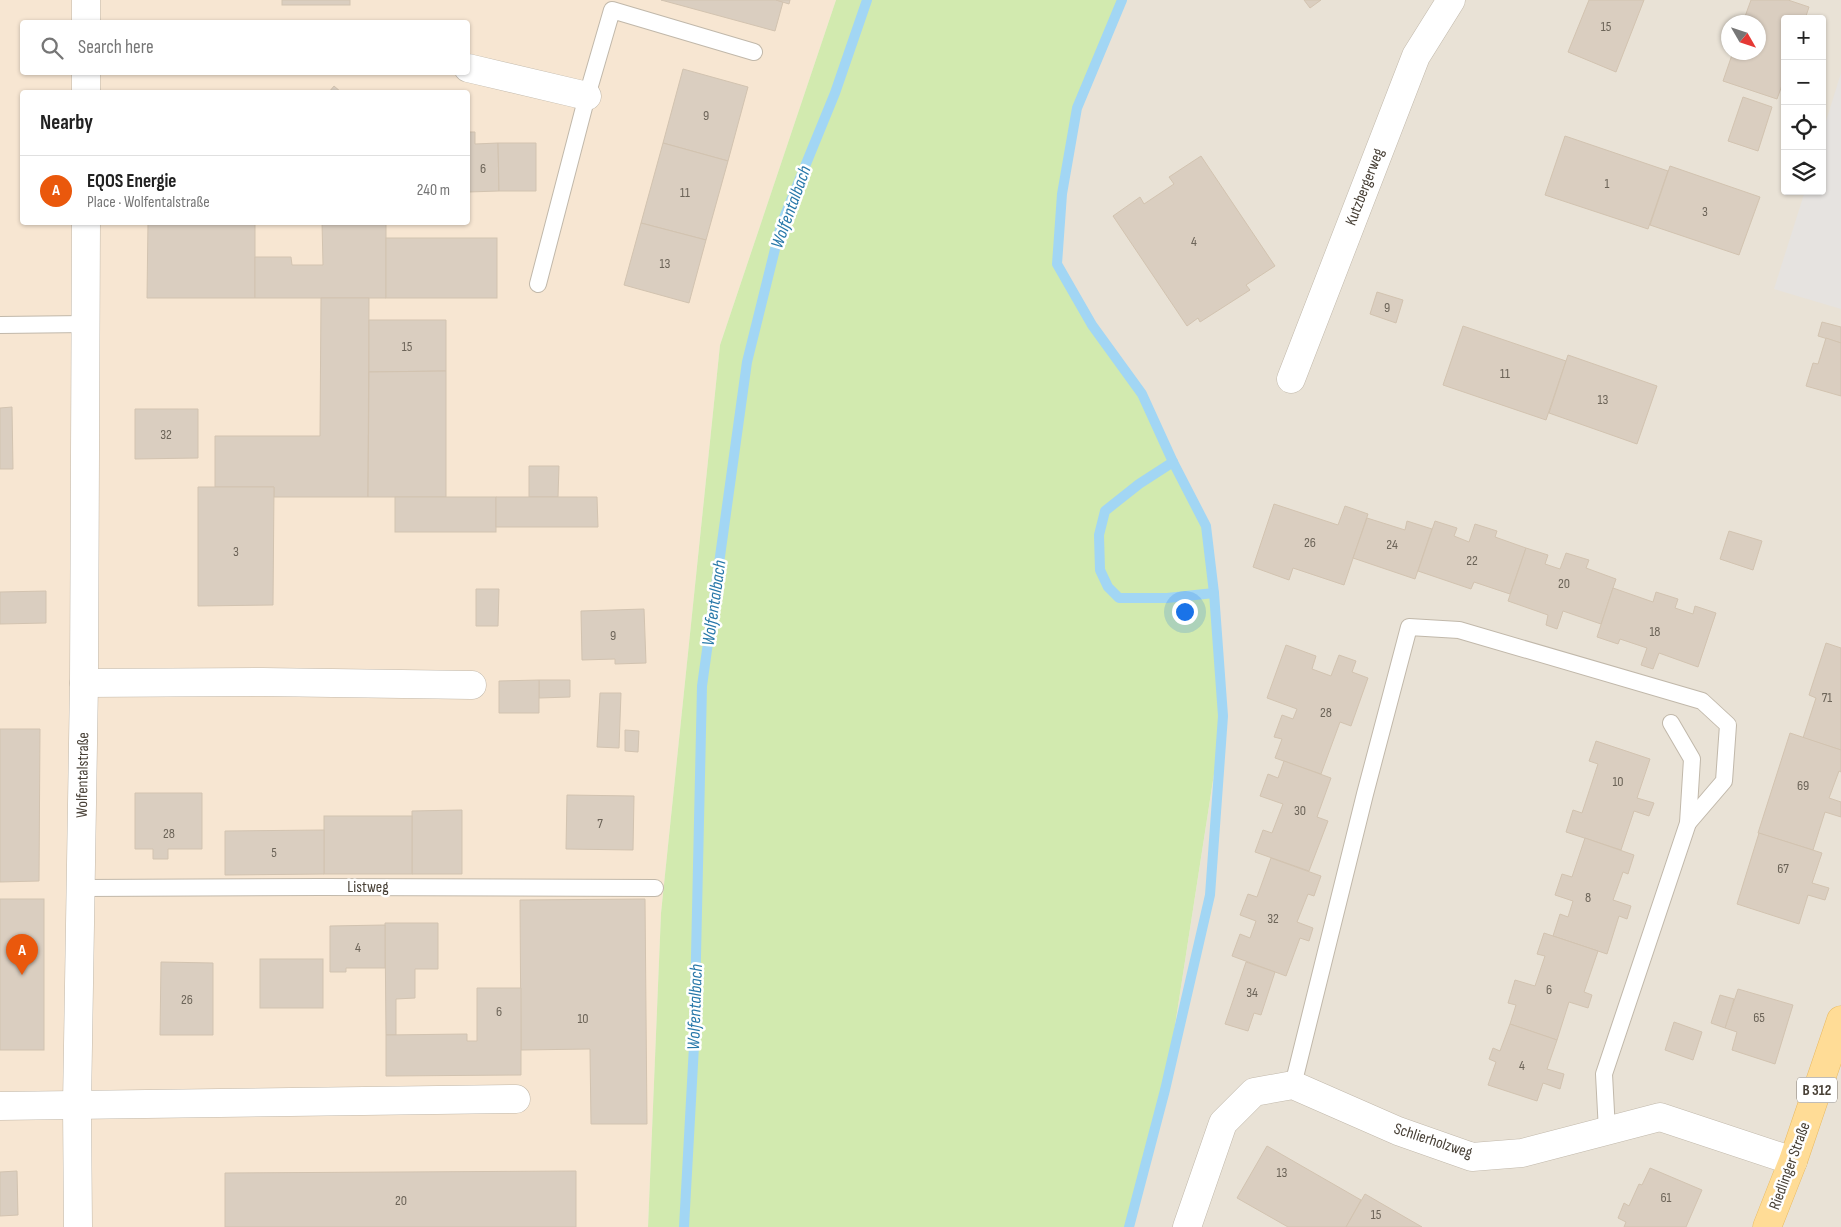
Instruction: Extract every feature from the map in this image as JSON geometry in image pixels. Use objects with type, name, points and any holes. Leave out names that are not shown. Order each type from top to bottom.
[{"type":"main road","name":"Riedlinger Straße","points":[[1767,1227],[1793,1161],[1841,1020]]},
{"type":"street","points":[[86,0],[86,20]]},
{"type":"street","name":"Kutzbergerweg","points":[[1291,380],[1416,56],[1451,0]]},
{"type":"street","points":[[470,68],[587,96]]},
{"type":"street","points":[[86,75],[86,90]]},
{"type":"street","name":"Wolfentalstraße","points":[[78,1227],[77,1105],[84,683],[86,225]]},
{"type":"street","points":[[84,683],[263,682],[472,685]]},
{"type":"street","points":[[1187,1227],[1223,1123],[1254,1092],[1295,1077]]},
{"type":"street","name":"Schlierholzweg","points":[[1295,1077],[1398,1130],[1472,1156],[1522,1153],[1660,1117],[1793,1161]]},
{"type":"street","points":[[0,1106],[516,1099]]},
{"type":"lane","points":[[538,284],[587,96],[612,10],[754,52]]},
{"type":"lane","points":[[0,325],[86,324]]},
{"type":"lane","points":[[1295,1077],[1362,804],[1409,627],[1459,630],[1702,701],[1728,725],[1724,781],[1688,823]]},
{"type":"lane","points":[[1607,1131],[1604,1074],[1688,823],[1692,759],[1670,723]]},
{"type":"lane","name":"Listweg","points":[[81,888],[655,888]]},
{"type":"shaded area","points":[[0,0],[836,0],[720,345],[661,913],[648,1227],[0,1227]]},
{"type":"shaded area","points":[[1122,0],[1841,0],[1841,1227],[1129,1227],[1165,1090],[1223,716],[1092,325],[1057,264],[1062,194],[1077,108]]},
{"type":"shaded area","points":[[1841,73],[1841,309],[1774,289],[1804,195],[1826,195],[1826,121]]},
{"type":"green space","points":[[836,0],[1122,0],[1077,108],[1062,194],[1057,264],[1092,325],[1142,394],[1173,462],[1206,526],[1214,593],[1223,716],[1165,1090],[1129,1227],[648,1227],[661,913],[720,345]]},
{"type":"building","points":[[282,0],[350,0],[350,5],[282,5]]},
{"type":"building","points":[[661,0],[776,0],[783,2],[775,31]]},
{"type":"building","points":[[776,0],[790,0],[789,4]]},
{"type":"building","points":[[1304,0],[1321,0],[1310,8]]},
{"type":"building","points":[[1589,0],[1644,0],[1616,72],[1568,52]]},
{"type":"building","points":[[1751,0],[1788,0],[1809,7],[1806,15],[1781,15],[1781,88],[1777,99],[1723,81],[1730,60],[1766,60],[1766,15],[1746,15]]},
{"type":"building","points":[[683,69],[748,87],[728,161],[663,143]]},
{"type":"building","points":[[334,86],[339,90],[331,90]]},
{"type":"building","points":[[1743,97],[1772,107],[1758,151],[1728,141]]},
{"type":"building","points":[[470,132],[475,132],[475,144],[498,143],[499,191],[470,192]]},
{"type":"building","points":[[1565,136],[1668,171],[1648,229],[1545,195]]},
{"type":"building","points":[[498,143],[536,143],[536,191],[499,191]]},
{"type":"building","points":[[663,143],[728,161],[706,240],[641,223]]},
{"type":"building","points":[[1201,156],[1275,266],[1246,285],[1250,290],[1200,322],[1198,318],[1187,326],[1113,216],[1140,197],[1144,204],[1174,184],[1169,177]]},
{"type":"building","points":[[1670,166],[1760,197],[1739,255],[1650,225]]},
{"type":"building","points":[[641,223],[706,240],[689,303],[624,285]]},
{"type":"building","points":[[148,225],[255,225],[255,298],[147,298]]},
{"type":"building","points":[[322,225],[386,225],[386,298],[255,298],[255,257],[291,257],[292,265],[323,265]]},
{"type":"building","points":[[386,238],[497,238],[497,298],[386,298]]},
{"type":"building","points":[[1377,292],[1403,300],[1396,323],[1370,314]]},
{"type":"building","points":[[321,298],[369,298],[368,497],[274,497],[274,487],[215,487],[215,436],[320,436]]},
{"type":"building","points":[[369,320],[446,320],[446,371],[369,372]]},
{"type":"building","points":[[1822,322],[1841,327],[1841,343],[1818,336]]},
{"type":"building","points":[[1463,326],[1566,361],[1546,420],[1443,385]]},
{"type":"building","points":[[1826,338],[1841,343],[1841,396],[1806,386],[1813,363],[1818,364]]},
{"type":"building","points":[[1568,355],[1657,386],[1637,444],[1549,413]]},
{"type":"building","points":[[446,371],[446,497],[368,497],[369,372]]},
{"type":"building","points":[[12,407],[13,469],[0,469],[0,408]]},
{"type":"building","points":[[135,409],[198,409],[198,458],[135,459]]},
{"type":"building","points":[[529,466],[559,466],[558,497],[529,497]]},
{"type":"building","points":[[198,487],[274,487],[273,605],[198,606]]},
{"type":"building","points":[[395,497],[496,497],[496,532],[395,532]]},
{"type":"building","points":[[496,497],[597,497],[598,527],[496,527]]},
{"type":"building","points":[[1274,504],[1338,525],[1345,506],[1368,514],[1344,585],[1293,568],[1289,580],[1253,567]]},
{"type":"building","points":[[1367,518],[1405,530],[1407,521],[1432,529],[1415,579],[1353,558]]},
{"type":"building","points":[[1435,521],[1457,528],[1454,536],[1469,542],[1475,524],[1497,531],[1495,537],[1526,548],[1510,594],[1474,582],[1471,589],[1418,571]]},
{"type":"building","points":[[1729,531],[1762,541],[1753,570],[1720,559]]},
{"type":"building","points":[[1526,548],[1548,555],[1545,564],[1560,569],[1566,553],[1589,560],[1586,568],[1616,579],[1601,624],[1563,611],[1557,629],[1546,625],[1548,615],[1508,601]]},
{"type":"building","points":[[1613,588],[1653,602],[1656,592],[1678,599],[1675,608],[1693,614],[1695,606],[1716,613],[1698,667],[1659,653],[1653,669],[1641,665],[1647,648],[1620,639],[1618,644],[1597,637]]},
{"type":"building","points":[[476,589],[499,589],[498,626],[476,626]]},
{"type":"building","points":[[46,591],[46,623],[0,624],[0,592]]},
{"type":"building","points":[[644,609],[646,663],[615,664],[615,659],[582,660],[581,611]]},
{"type":"building","points":[[1826,643],[1841,648],[1841,750],[1803,738],[1816,698],[1809,695]]},
{"type":"building","points":[[1286,645],[1316,656],[1312,669],[1331,676],[1339,655],[1356,661],[1352,672],[1368,678],[1351,726],[1340,722],[1321,774],[1275,758],[1282,739],[1274,737],[1282,715],[1293,719],[1297,709],[1267,698]]},
{"type":"building","points":[[539,680],[570,680],[570,697],[539,698]]},
{"type":"building","points":[[539,680],[539,713],[499,713],[499,681]]},
{"type":"building","points":[[600,693],[621,693],[619,748],[597,747]]},
{"type":"building","points":[[0,729],[40,729],[39,881],[0,882]]},
{"type":"building","points":[[625,730],[639,731],[638,752],[625,751]]},
{"type":"building","points":[[1790,733],[1841,750],[1841,772],[1839,771],[1829,798],[1841,802],[1841,817],[1825,812],[1813,850],[1758,833]]},
{"type":"building","points":[[1596,741],[1650,759],[1637,798],[1654,803],[1649,816],[1634,811],[1621,850],[1566,832],[1573,810],[1582,813],[1598,764],[1589,761]]},
{"type":"building","points":[[1284,761],[1331,778],[1317,817],[1328,821],[1309,871],[1255,852],[1263,830],[1272,833],[1283,804],[1260,796],[1268,774],[1278,778]]},
{"type":"building","points":[[135,793],[202,793],[202,849],[168,849],[168,859],[153,859],[153,849],[135,849]]},
{"type":"building","points":[[567,795],[634,796],[633,850],[566,849]]},
{"type":"building","points":[[462,810],[462,874],[412,874],[412,811]]},
{"type":"building","points":[[324,816],[412,816],[412,874],[324,874]]},
{"type":"building","points":[[324,830],[324,874],[225,875],[225,831]]},
{"type":"building","points":[[1759,833],[1822,853],[1812,883],[1829,888],[1825,900],[1808,895],[1799,924],[1737,904]]},
{"type":"building","points":[[1585,838],[1634,855],[1628,874],[1623,872],[1613,900],[1631,906],[1627,919],[1619,916],[1607,954],[1553,936],[1560,914],[1568,917],[1573,901],[1555,895],[1562,874],[1572,877]]},
{"type":"building","points":[[1271,858],[1321,876],[1314,896],[1308,894],[1297,922],[1313,928],[1309,941],[1300,938],[1286,976],[1232,956],[1240,934],[1250,938],[1256,921],[1240,915],[1248,894],[1257,897]]},
{"type":"building","points":[[0,899],[44,899],[44,1050],[0,1050]]},
{"type":"building","points":[[645,899],[647,1124],[591,1124],[590,1049],[521,1050],[520,900]]},
{"type":"building","points":[[385,923],[438,923],[438,969],[415,969],[415,998],[396,999],[396,1035],[386,1035]]},
{"type":"building","points":[[385,925],[385,968],[346,968],[346,972],[330,972],[330,926]]},
{"type":"building","points":[[1544,933],[1598,951],[1584,992],[1592,995],[1588,1008],[1569,1002],[1557,1040],[1510,1024],[1516,1005],[1508,1003],[1515,980],[1535,986],[1545,956],[1537,954]]},
{"type":"building","points":[[260,959],[323,959],[323,1008],[260,1008]]},
{"type":"building","points":[[161,962],[213,963],[213,1035],[160,1035]]},
{"type":"building","points":[[1246,962],[1275,972],[1261,1015],[1254,1013],[1248,1031],[1225,1024]]},
{"type":"building","points":[[477,988],[521,988],[521,1075],[386,1076],[386,1035],[467,1034],[467,1041],[477,1041]]},
{"type":"building","points":[[1738,989],[1793,1005],[1775,1064],[1732,1050],[1737,1032],[1725,1028]]},
{"type":"building","points":[[1720,995],[1734,999],[1725,1028],[1711,1023]]},
{"type":"building","points":[[1674,1022],[1702,1032],[1693,1060],[1665,1050]]},
{"type":"building","points":[[1510,1024],[1557,1040],[1547,1069],[1564,1074],[1560,1089],[1543,1083],[1537,1101],[1488,1085],[1496,1062],[1489,1059],[1493,1048],[1500,1051]]},
{"type":"building","points":[[1267,1146],[1361,1200],[1346,1227],[1288,1227],[1237,1198]]},
{"type":"building","points":[[1650,1168],[1702,1190],[1686,1227],[1624,1227],[1626,1222],[1618,1218],[1624,1203],[1629,1206],[1639,1184],[1642,1185]]},
{"type":"building","points":[[17,1171],[18,1215],[0,1216],[0,1172]]},
{"type":"building","points":[[576,1171],[576,1227],[225,1227],[225,1173]]},
{"type":"building","points":[[1365,1194],[1422,1227],[1346,1227]]},
{"type":"waterway","name":"Wolfentalbach","points":[[684,1227],[694,1046],[702,686],[747,362],[781,225],[835,93],[867,0]]},
{"type":"waterway","points":[[1122,0],[1077,108],[1062,194],[1057,264],[1092,325],[1142,394],[1173,462],[1206,526],[1214,593],[1223,716],[1210,895],[1165,1090],[1129,1227]]},
{"type":"waterway","points":[[1173,462],[1139,484],[1105,511],[1099,535],[1100,570],[1108,587],[1119,598],[1167,598],[1214,593]]},
{"type":"place","name":"EQOS Energie","points":[[22,975]]}]
